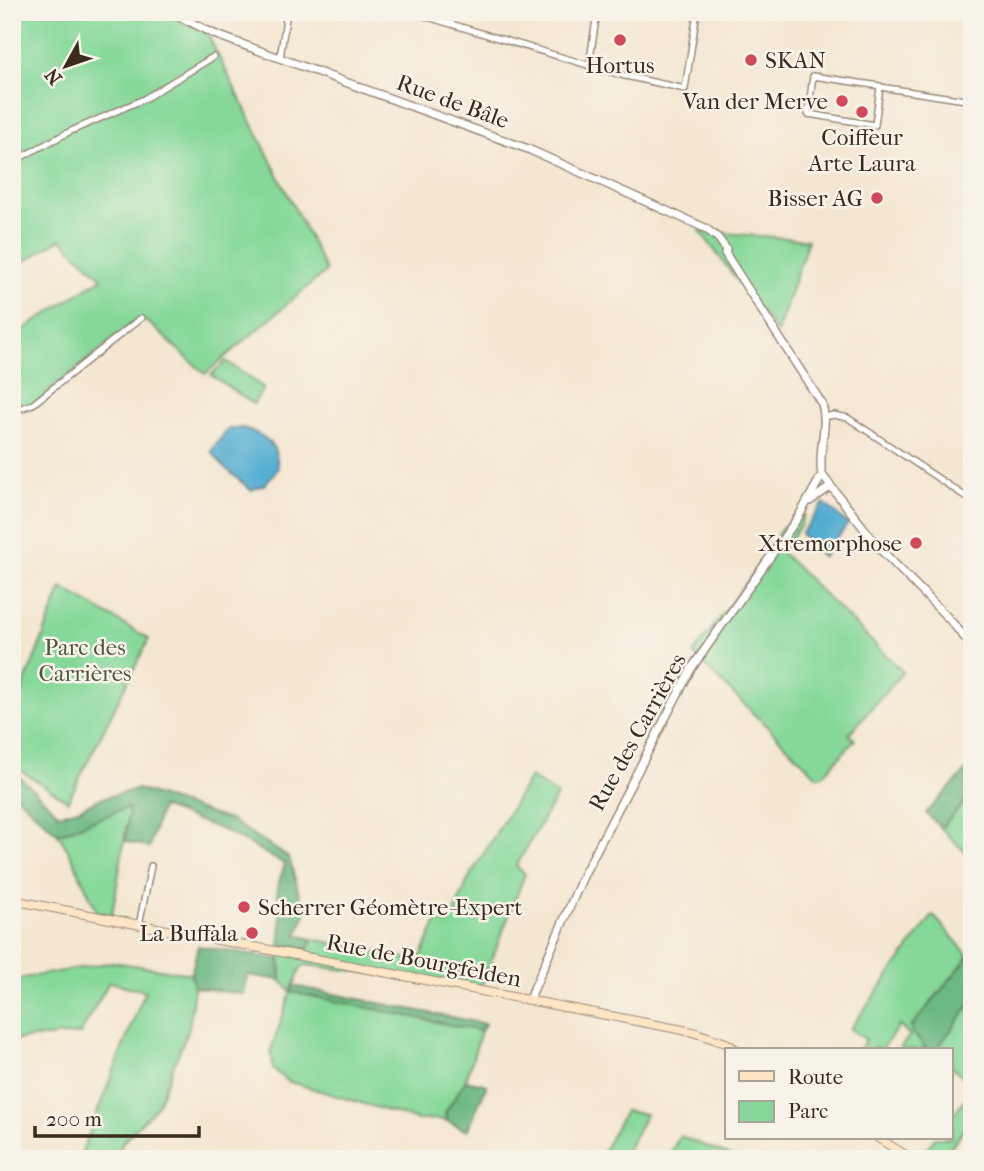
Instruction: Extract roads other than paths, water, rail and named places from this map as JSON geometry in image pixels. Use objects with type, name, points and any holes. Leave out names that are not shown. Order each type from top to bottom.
[{"type":"main road","name":"Rue de Bourgfelden","points":[[12,900],[693,1032],[734,1048]]},
{"type":"main road","points":[[881,1140],[912,1159]]},
{"type":"street","name":"Rue de Bâle","points":[[171,12],[214,34],[528,149],[705,228],[715,238],[719,238],[726,249],[725,253],[817,394],[824,411],[820,465],[822,475]]},
{"type":"street","points":[[280,58],[287,12]]},
{"type":"street","points":[[411,12],[589,66],[685,89],[697,12]]},
{"type":"street","points":[[589,66],[597,12]]},
{"type":"street","points":[[12,162],[69,132],[144,99],[213,57]]},
{"type":"street","points":[[880,86],[813,76],[808,114],[876,125],[880,88],[972,101]]},
{"type":"street","points":[[12,411],[33,404],[141,318]]},
{"type":"street","points":[[824,417],[834,415],[848,418],[972,501]]},
{"type":"street","points":[[822,475],[881,550],[972,646]]},
{"type":"street","name":"Rue des Carrières","points":[[529,1000],[584,874],[691,669],[809,501],[822,475]]},
{"type":"street","name":"Rue des Carrières","points":[[809,501],[830,487]]},
{"type":"street","points":[[139,925],[151,866]]},
{"type":"water","points":[[243,428],[269,441],[277,460],[278,469],[264,485],[251,490],[223,466],[211,451],[228,429]]},
{"type":"water","points":[[824,503],[848,524],[823,557],[801,534]]},
{"type":"place","name":"Hortus","points":[[620,40]]},
{"type":"place","name":"SKAN","points":[[751,60]]},
{"type":"place","name":"Van der Merve","points":[[842,101]]},
{"type":"place","name":"Coiffeur Arte Laura","points":[[862,112]]},
{"type":"place","name":"Bisser AG","points":[[877,198]]},
{"type":"place","name":"Xtremorphose","points":[[916,543]]},
{"type":"place","name":"Scherrer Géomètre-Expert","points":[[244,907]]},
{"type":"place","name":"La Buffala","points":[[252,933]]},
{"type":"park label","name":"Parc des Carrières","points":[[85,660]]}]
